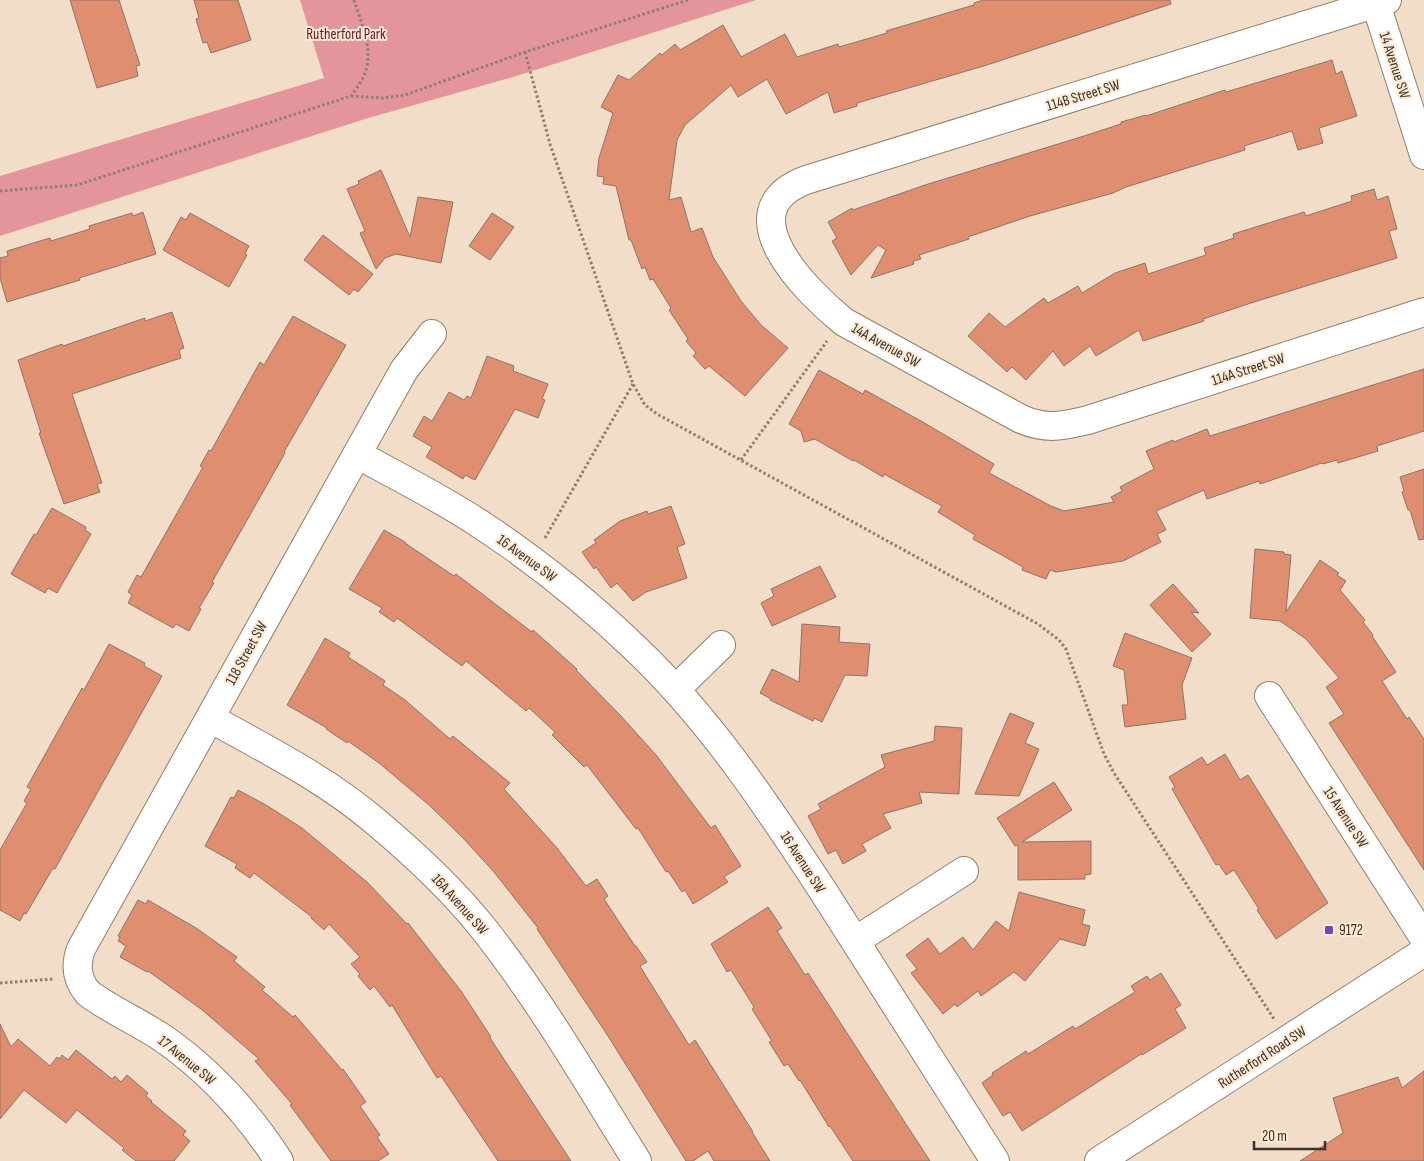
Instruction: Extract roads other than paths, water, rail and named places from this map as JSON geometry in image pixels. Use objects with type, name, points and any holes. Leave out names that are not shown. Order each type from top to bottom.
[{"type":"street","name":"14 Avenue SW","points":[[1381,2],[1424,155]]},
{"type":"street","name":"114B Street SW","points":[[781,195],[793,185],[806,180],[1381,2]]},
{"type":"street","name":"14A Avenue SW","points":[[781,195],[771,219],[772,231],[779,249],[790,270],[805,287],[844,322],[1021,419],[1046,426],[1071,424]]},
{"type":"street","name":"114A Street SW","points":[[1071,424],[1424,312]]},
{"type":"street","name":"118 Street SW","points":[[79,978],[78,958],[80,949],[404,370],[432,334]]},
{"type":"street","name":"16 Avenue SW","points":[[357,454],[451,506],[532,560],[603,618],[676,690],[759,794],[995,1161]]},
{"type":"street","points":[[676,690],[721,645]]},
{"type":"street","name":"15 Avenue SW","points":[[1269,696],[1424,938]]},
{"type":"street","name":"16A Avenue SW","points":[[210,718],[306,771],[342,796],[375,821],[414,855],[453,894],[482,927],[532,996],[638,1161]]},
{"type":"street","points":[[855,941],[964,871]]},
{"type":"street","name":"Rutherford Road SW","points":[[1099,1161],[1424,952]]},
{"type":"street","name":"17 Avenue SW","points":[[79,978],[82,986],[98,1000],[163,1039],[214,1080],[253,1123],[279,1161]]},
{"type":"place","name":"9172","points":[[1329,930]]},
{"type":"park label","name":"Rutherford Park","points":[[346,34]]}]
